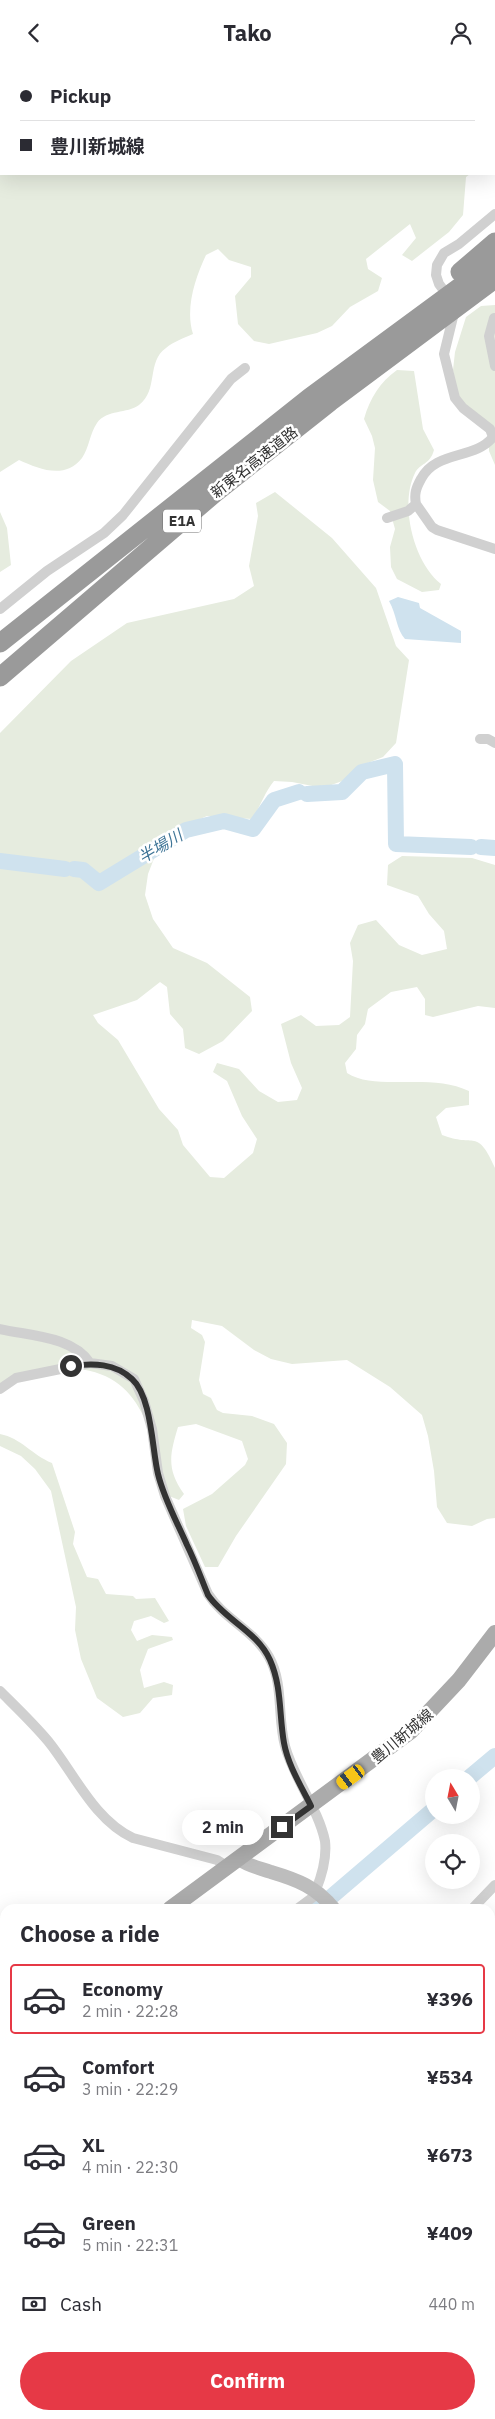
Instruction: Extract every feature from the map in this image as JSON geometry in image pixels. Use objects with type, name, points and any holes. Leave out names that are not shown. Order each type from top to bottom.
[{"type":"highway","points":[[481,272],[495,242]]},
{"type":"highway","name":"新東名高速道路","points":[[0,643],[367,351],[495,261]]},
{"type":"highway","name":"新東名高速道路","points":[[0,677],[215,493],[368,373],[475,294],[481,272]]},
{"type":"main road","name":"豊川新城線","points":[[177,1904],[386,1751],[426,1717],[495,1635]]},
{"type":"street","points":[[495,214],[459,244],[444,253],[437,265],[436,275],[439,284],[451,300],[453,317],[444,354],[454,398],[462,408],[490,429],[492,437],[488,443],[480,447],[434,464],[422,475],[415,488],[416,504],[432,527],[495,549]]},
{"type":"street","points":[[494,318],[489,336],[495,366]]},
{"type":"street","points":[[0,609],[46,571],[104,533],[123,515],[231,379],[245,368]]},
{"type":"street","points":[[386,518],[408,511],[416,504]]},
{"type":"street","points":[[480,739],[488,739],[495,743]]},
{"type":"street","points":[[0,1329],[68,1344],[84,1355],[90,1363]]},
{"type":"street","points":[[0,1389],[16,1378],[90,1363],[112,1366],[134,1379],[152,1429],[158,1473],[165,1496],[208,1595],[215,1605],[262,1645],[270,1659],[275,1673],[281,1706],[284,1745],[325,1842],[325,1898]]},
{"type":"street","points":[[0,1691],[48,1741],[97,1808],[116,1828],[133,1838],[217,1860],[245,1864],[274,1873],[325,1898]]},
{"type":"street","points":[[477,1904],[495,1885]]},
{"type":"street","points":[[310,1904],[325,1898]]},
{"type":"shaded area","points":[[0,175],[469,175],[466,177],[463,215],[449,232],[412,261],[402,255],[416,238],[410,224],[366,259],[368,269],[382,278],[378,291],[350,307],[332,326],[317,333],[269,344],[254,341],[238,324],[235,296],[251,277],[251,267],[229,260],[218,249],[206,255],[192,294],[190,314],[193,334],[172,344],[160,354],[156,361],[149,392],[145,399],[134,408],[101,419],[95,427],[82,458],[68,469],[52,471],[35,467],[19,460],[0,472]]},
{"type":"shaded area","points":[[495,305],[495,465],[489,451],[489,435],[457,395],[453,370],[455,352],[466,317],[481,306]]},
{"type":"shaded area","points":[[397,370],[414,371],[423,429],[434,450],[430,459],[415,473],[410,486],[409,517],[417,548],[431,575],[441,584],[439,590],[422,592],[397,579],[391,567],[390,547],[395,529],[390,511],[378,502],[373,480],[375,448],[364,419],[376,391]]},
{"type":"shaded area","points":[[275,492],[332,538],[376,588],[396,646],[409,660],[396,743],[383,757],[360,766],[345,780],[323,788],[292,782],[274,781],[252,819],[207,816],[179,828],[162,838],[148,874],[145,895],[153,919],[173,948],[207,963],[250,997],[252,1011],[223,1041],[199,1054],[185,1048],[183,1029],[170,1014],[167,987],[160,982],[137,1000],[93,1015],[98,1023],[118,1040],[159,1109],[178,1130],[183,1145],[210,1177],[224,1178],[253,1153],[257,1139],[242,1116],[227,1081],[213,1072],[217,1063],[239,1069],[259,1091],[278,1102],[297,1100],[302,1088],[291,1063],[281,1024],[301,1015],[316,1026],[339,1025],[350,1017],[353,961],[350,943],[358,925],[376,920],[399,945],[422,955],[447,949],[444,931],[429,914],[418,896],[387,885],[388,865],[402,856],[472,858],[495,865],[495,1008],[478,1006],[433,1017],[425,1015],[425,999],[417,987],[391,992],[368,1009],[365,1024],[357,1035],[356,1049],[345,1063],[347,1073],[359,1078],[373,1081],[438,1083],[469,1091],[469,1105],[446,1108],[436,1117],[442,1135],[479,1143],[484,1147],[495,1168],[495,1518],[487,1519],[472,1526],[447,1523],[437,1507],[434,1471],[422,1415],[390,1387],[347,1360],[292,1364],[271,1359],[254,1350],[222,1326],[192,1320],[191,1328],[202,1335],[205,1342],[199,1380],[203,1394],[211,1398],[217,1410],[223,1413],[252,1416],[274,1424],[287,1443],[286,1464],[236,1536],[218,1567],[205,1567],[186,1526],[183,1509],[212,1494],[245,1465],[248,1459],[242,1441],[196,1424],[178,1427],[171,1461],[174,1477],[184,1494],[179,1500],[169,1496],[148,1426],[138,1407],[126,1391],[110,1378],[88,1371],[52,1368],[21,1374],[0,1386],[0,733],[71,661],[127,623],[234,599],[254,586],[249,566],[258,516],[256,503]]},
{"type":"shaded area","points":[[0,512],[7,528],[11,565],[0,572]]},
{"type":"shaded area","points":[[0,1434],[14,1439],[38,1456],[52,1463],[75,1532],[73,1544],[87,1577],[98,1579],[106,1594],[133,1596],[136,1599],[155,1598],[169,1621],[164,1623],[151,1616],[134,1621],[131,1630],[137,1641],[152,1635],[172,1637],[173,1640],[148,1649],[140,1670],[144,1688],[164,1682],[173,1685],[172,1695],[153,1698],[140,1713],[123,1717],[97,1698],[81,1659],[75,1630],[76,1607],[51,1491],[35,1469],[21,1456],[0,1446]]},
{"type":"water","points":[[398,597],[419,603],[420,608],[461,631],[461,643],[405,639],[400,631],[389,601]]},
{"type":"waterway","name":"半場川","points":[[307,794],[342,792],[362,772],[395,764],[396,844],[471,847]]},
{"type":"waterway","name":"半場川","points":[[74,869],[83,870],[99,883],[186,830],[224,821],[253,829],[274,800],[299,792]]},
{"type":"waterway","name":"半場川","points":[[481,847],[495,848]]},
{"type":"waterway","name":"半場川","points":[[0,861],[65,869]]},
{"type":"waterway","points":[[480,1769],[495,1756]]},
{"type":"waterway","points":[[323,1904],[425,1817]]},
{"type":"route","points":[[71,1366],[90,1363],[112,1366],[134,1379],[144,1401],[152,1429],[158,1473],[165,1496],[194,1559],[208,1595],[215,1605],[262,1645],[270,1659],[275,1673],[281,1706],[284,1745],[289,1761],[311,1806],[282,1827]]}]
